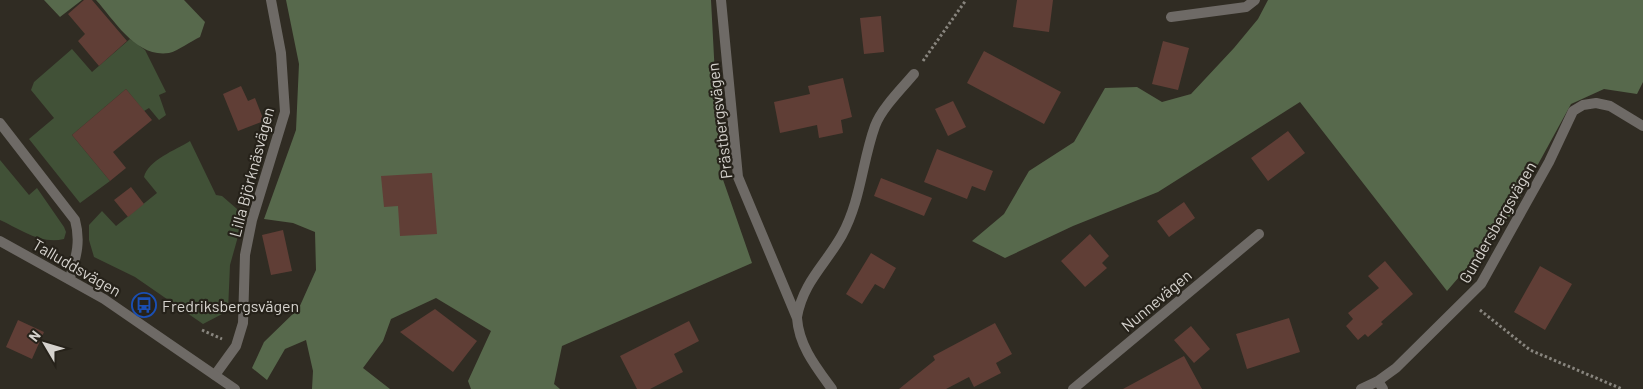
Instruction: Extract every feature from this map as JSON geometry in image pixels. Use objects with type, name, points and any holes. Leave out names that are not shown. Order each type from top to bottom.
[{"type":"street","name":"Lilla Björknäsvägen","points":[[215,375],[236,346],[243,322],[245,255],[252,220],[285,112],[281,53],[271,0]]},
{"type":"street","name":"Prästbergsvägen","points":[[721,0],[738,177],[797,318]]},
{"type":"street","points":[[1171,16],[1246,7],[1255,0]]},
{"type":"street","name":"Prästbergsvägen","points":[[832,389],[802,344],[798,332],[797,318],[800,299],[842,235],[852,214],[876,124],[914,74]]},
{"type":"street","name":"Gundersbergsvägen","points":[[1361,389],[1381,385],[1396,368],[1468,300],[1481,284],[1549,162],[1574,111],[1583,105],[1596,103],[1610,106],[1643,126]]},
{"type":"street","points":[[0,123],[75,220],[79,247],[70,278]]},
{"type":"street","name":"Nunnevägen","points":[[1073,389],[1259,234]]},
{"type":"street","name":"Talluddsvägen","points":[[0,241],[70,278],[235,389]]},
{"type":"path","points":[[914,74],[966,0]]},
{"type":"path","points":[[1468,300],[1530,350],[1622,389]]},
{"type":"green space","points":[[44,0],[82,0],[60,17]]},
{"type":"green space","points":[[96,0],[184,0],[205,22],[200,37],[173,52],[157,53],[146,50],[136,44]]},
{"type":"green space","points":[[286,0],[711,0],[720,171],[752,263],[562,346],[554,384],[560,389],[471,389],[468,381],[491,331],[436,298],[391,319],[383,341],[363,368],[390,389],[312,389],[313,371],[306,340],[285,349],[267,380],[252,368],[264,342],[299,308],[316,270],[315,232],[293,223],[264,219],[296,130],[299,64]]},
{"type":"green space","points":[[1268,0],[1643,0],[1643,82],[1637,94],[1604,89],[1571,104],[1507,221],[1447,291],[1300,102],[1158,192],[1073,226],[1005,258],[972,241],[1004,214],[1029,171],[1074,142],[1105,88],[1137,87],[1162,102],[1191,94],[1258,19]]},
{"type":"green space","points":[[130,39],[145,50],[166,92],[159,95],[166,115],[159,120],[149,108],[144,111],[126,89],[72,135],[110,181],[80,203],[29,139],[54,118],[31,90],[34,82],[72,49],[92,72]]},
{"type":"green space","points":[[190,141],[216,195],[222,196],[244,215],[230,265],[228,311],[203,324],[135,277],[94,257],[89,240],[89,225],[102,211],[116,226],[157,193],[144,177],[147,171],[151,165],[163,156]]},
{"type":"green space","points":[[0,160],[29,195],[37,188],[64,227],[66,232],[64,239],[47,240],[39,238],[0,220]]},
{"type":"building","points":[[84,0],[92,0],[127,41],[99,66],[78,41],[85,34],[68,14]]},
{"type":"building","points":[[1017,0],[1053,0],[1049,32],[1013,27]]},
{"type":"building","points":[[881,16],[884,52],[864,54],[860,18]]},
{"type":"building","points":[[1163,41],[1189,48],[1178,90],[1152,84]]},
{"type":"building","points":[[984,51],[1061,92],[1044,124],[967,83]]},
{"type":"building","points":[[843,78],[852,117],[841,120],[843,133],[819,138],[817,125],[780,133],[774,102],[810,94],[808,86]]},
{"type":"building","points":[[241,86],[248,101],[255,98],[264,121],[238,131],[223,94]]},
{"type":"building","points":[[126,89],[152,120],[113,152],[126,168],[110,181],[72,135]]},
{"type":"building","points":[[953,101],[966,127],[948,136],[935,109]]},
{"type":"building","points":[[1288,131],[1305,153],[1268,181],[1251,158]]},
{"type":"building","points":[[937,149],[993,171],[985,191],[972,186],[967,199],[924,182]]},
{"type":"building","points":[[432,173],[437,234],[400,236],[398,206],[384,207],[381,176]]},
{"type":"building","points":[[881,178],[932,198],[924,216],[874,196]]},
{"type":"building","points":[[131,187],[144,204],[128,217],[114,200]]},
{"type":"building","points":[[1184,202],[1195,218],[1169,237],[1157,221]]},
{"type":"building","points":[[283,230],[292,271],[271,275],[262,235]]},
{"type":"building","points":[[1090,234],[1109,256],[1102,263],[1107,268],[1085,287],[1061,261]]},
{"type":"building","points":[[871,253],[896,268],[884,289],[875,284],[862,304],[846,294]]},
{"type":"building","points":[[1385,261],[1413,294],[1381,322],[1383,324],[1368,337],[1365,334],[1358,340],[1346,326],[1353,319],[1348,313],[1379,288],[1368,276]]},
{"type":"building","points":[[1540,266],[1572,284],[1545,330],[1514,312]]},
{"type":"building","points":[[435,309],[477,341],[453,372],[400,332]]},
{"type":"building","points":[[1289,318],[1300,352],[1247,369],[1236,334]]},
{"type":"building","points":[[18,320],[44,332],[32,359],[6,347]]},
{"type":"building","points":[[689,321],[699,341],[674,354],[683,372],[650,389],[637,389],[620,356]]},
{"type":"building","points":[[995,323],[1012,354],[996,363],[1001,373],[974,387],[969,377],[946,389],[899,389],[935,360],[933,356]]},
{"type":"building","points":[[1191,326],[1210,349],[1194,363],[1174,340]]},
{"type":"building","points":[[1184,356],[1202,389],[1123,389]]},
{"type":"place","name":"Fredriksbergsvägen","points":[[144,305]]}]
